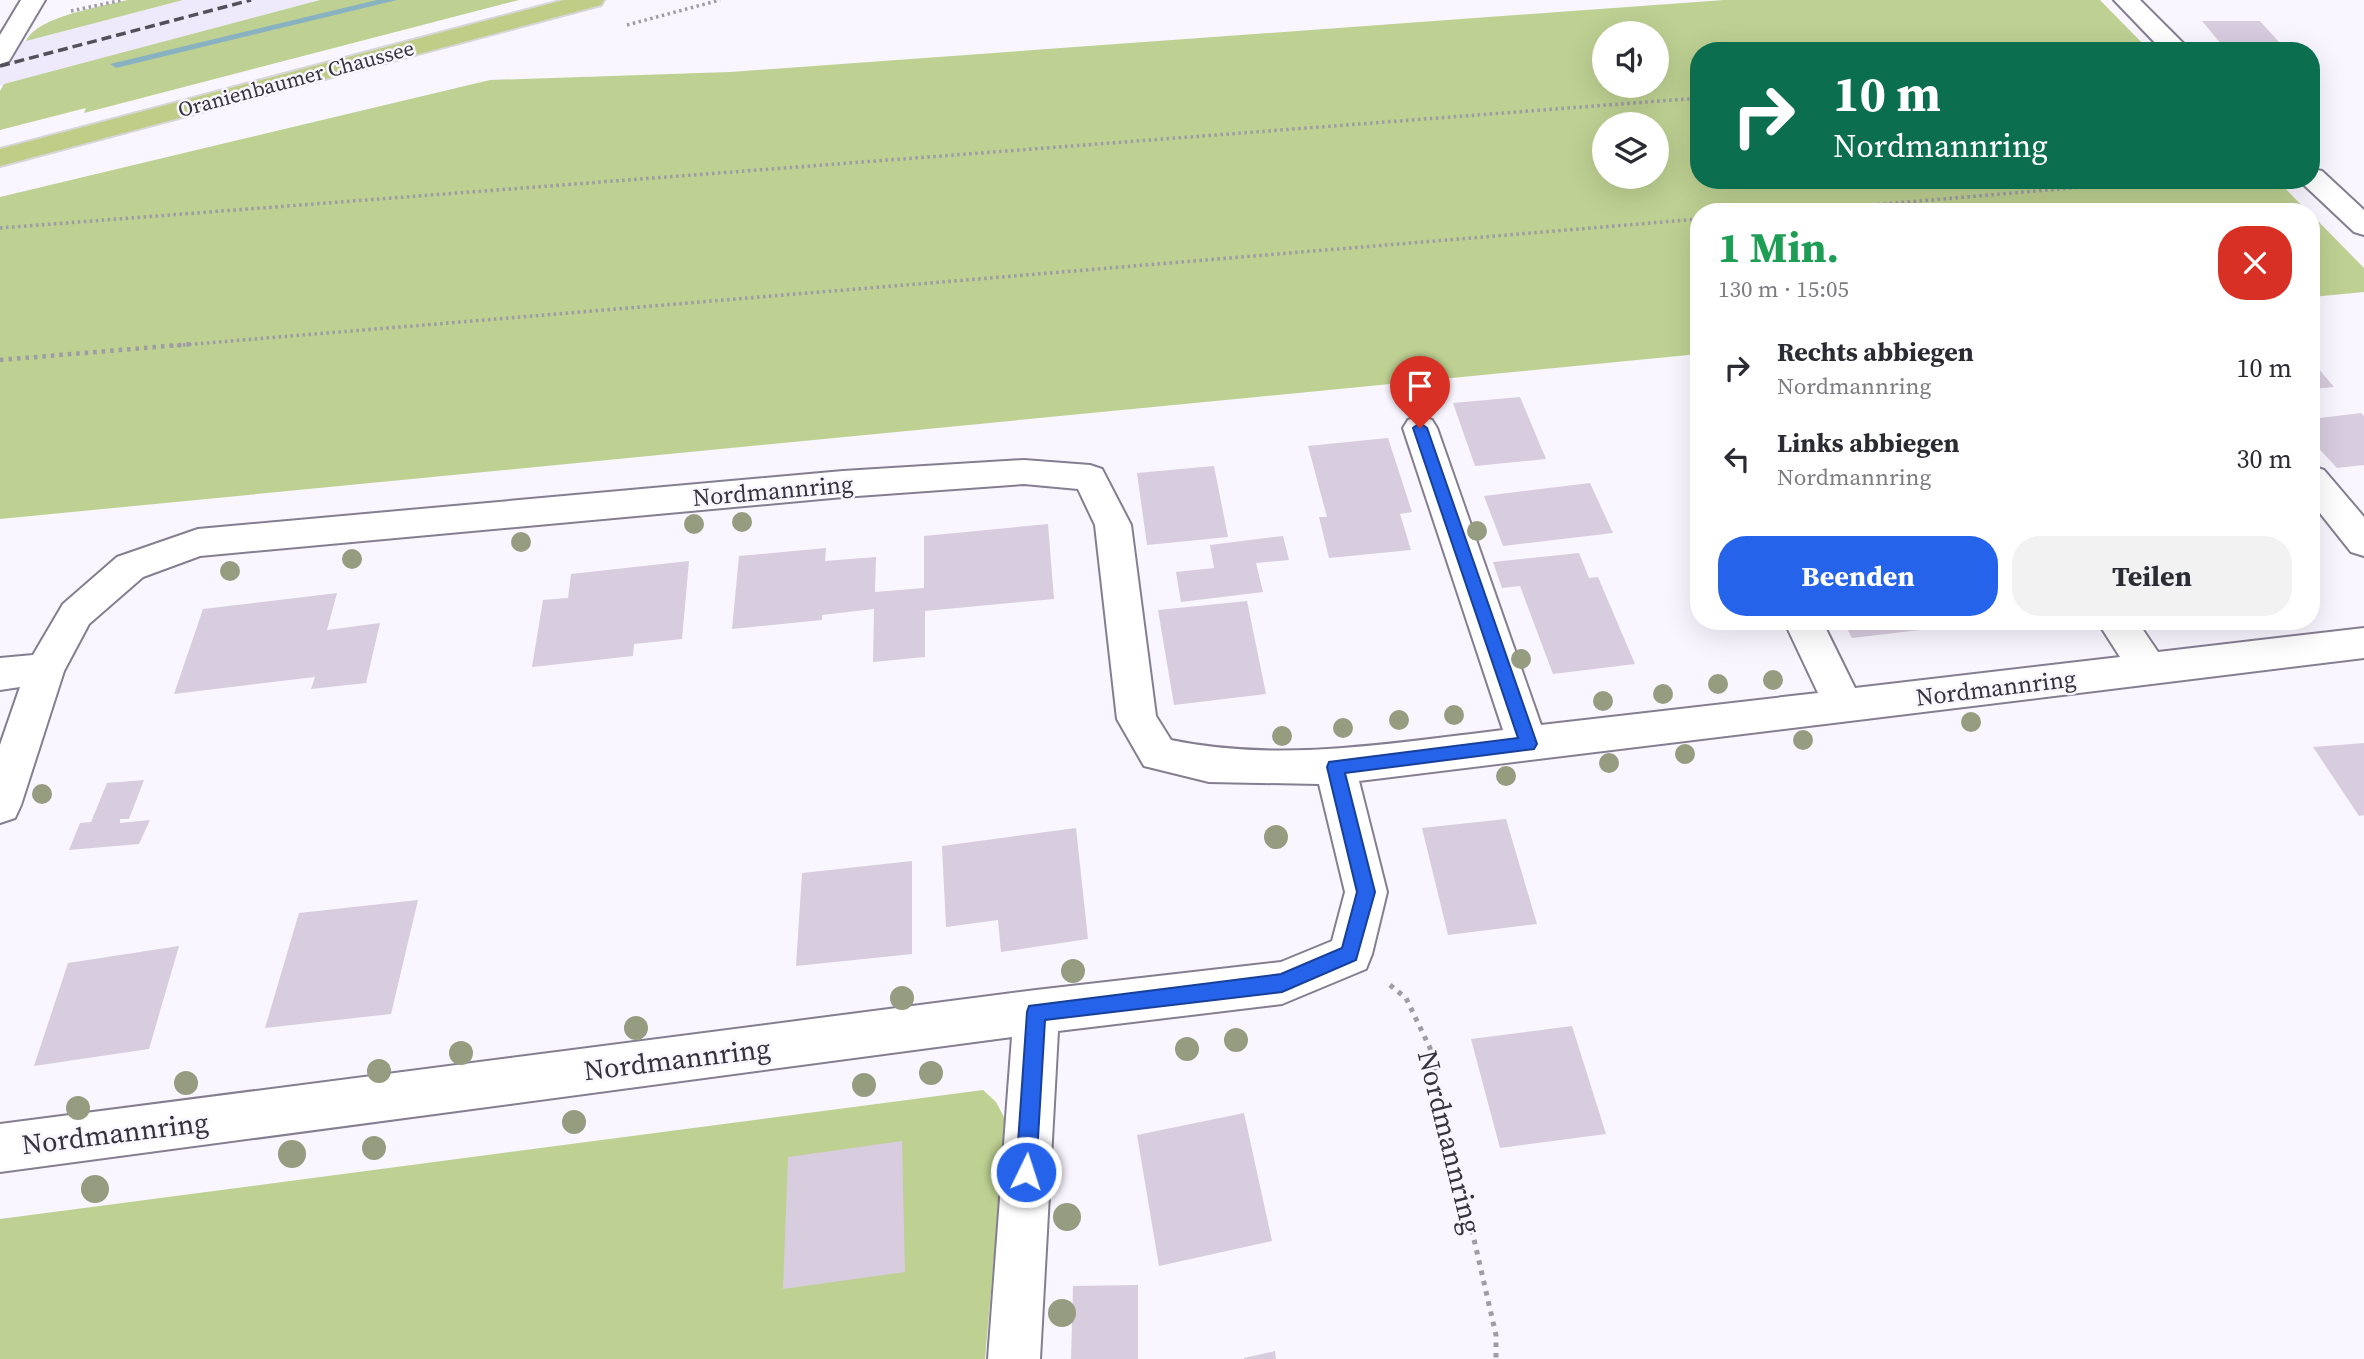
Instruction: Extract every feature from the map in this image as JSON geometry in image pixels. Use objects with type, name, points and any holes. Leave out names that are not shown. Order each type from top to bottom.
[{"type":"main road","name":"Oranienbaumer Chaussee","points":[[0,158],[593,0]]},
{"type":"street","points":[[0,57],[33,0]]},
{"type":"street","points":[[2126,0],[2169,42]]},
{"type":"street","points":[[2320,185],[2364,226]]},
{"type":"street","points":[[1420,428],[1528,744]]},
{"type":"street","name":"Nordmannring","points":[[0,805],[45,669],[76,614],[130,567],[198,543],[843,484],[1024,472],[1090,478],[1113,525],[1137,719],[1158,754],[1209,765],[1335,767],[2364,643]]},
{"type":"street","points":[[2320,489],[2364,542]]},
{"type":"street","points":[[1806,630],[1844,706]]},
{"type":"street","points":[[2122,630],[2149,669]]},
{"type":"street","points":[[0,674],[45,669]]},
{"type":"street","points":[[1335,767],[1366,892],[1350,954]]},
{"type":"street","name":"Nordmannring","points":[[0,1148],[1036,1012],[1282,983],[1350,954]]},
{"type":"street","points":[[1014,1359],[1036,1012]]},
{"type":"path","points":[[0,228],[1690,99]]},
{"type":"path","points":[[1895,203],[2060,189]]},
{"type":"path","points":[[0,360],[1690,220]]},
{"type":"path","name":"Nordmannring","points":[[1350,954],[1406,998],[1430,1048],[1496,1335],[1496,1359]]},
{"type":"shaded area","points":[[183,0],[320,0],[0,86],[0,47]]},
{"type":"green space","points":[[127,0],[183,0],[26,41],[33,32],[56,19]]},
{"type":"green space","points":[[320,0],[519,0],[84,113],[86,108],[0,130],[0,91],[4,84]]},
{"type":"green space","points":[[1724,0],[2100,0],[2141,42],[1690,42],[1690,189],[2286,189],[2299,203],[1690,203],[1690,355],[0,519],[0,197],[490,80],[730,72]]},
{"type":"green space","points":[[2320,223],[2364,268],[2364,292],[2320,296]]},
{"type":"green space","points":[[983,1090],[996,1102],[1006,1121],[985,1359],[0,1359],[0,1219]]},
{"type":"building","points":[[2202,21],[2260,21],[2279,42],[2220,42]]},
{"type":"building","points":[[2320,370],[2334,387],[2320,388]]},
{"type":"building","points":[[1520,397],[1546,459],[1475,466],[1453,403]]},
{"type":"building","points":[[2361,413],[2364,416],[2364,465],[2337,468],[2320,450],[2320,418]]},
{"type":"building","points":[[1388,438],[1412,512],[1400,514],[1411,550],[1329,558],[1319,517],[1327,517],[1308,446]]},
{"type":"building","points":[[1214,466],[1228,537],[1147,545],[1137,473]]},
{"type":"building","points":[[1590,483],[1613,533],[1503,546],[1484,496]]},
{"type":"building","points":[[1048,524],[1054,599],[925,611],[925,657],[873,662],[874,609],[822,615],[822,620],[732,629],[739,556],[826,548],[825,561],[876,557],[875,592],[924,588],[924,536]]},
{"type":"building","points":[[1283,536],[1289,560],[1256,563],[1263,592],[1181,602],[1176,572],[1214,568],[1210,545]]},
{"type":"building","points":[[1579,553],[1589,578],[1598,577],[1635,664],[1553,674],[1520,586],[1502,588],[1493,562]]},
{"type":"building","points":[[689,561],[682,639],[634,644],[633,656],[532,667],[543,600],[568,598],[571,574]]},
{"type":"building","points":[[337,593],[327,630],[380,623],[366,683],[311,689],[315,677],[174,694],[203,609]]},
{"type":"building","points":[[1247,601],[1266,694],[1174,705],[1158,610]]},
{"type":"building","points":[[1848,630],[1920,630],[1852,638]]},
{"type":"building","points":[[2364,743],[2364,815],[2359,816],[2313,747]]},
{"type":"building","points":[[144,780],[129,819],[120,819],[120,823],[150,820],[139,844],[69,850],[80,823],[91,822],[107,783]]},
{"type":"building","points":[[1506,819],[1537,924],[1448,935],[1422,828]]},
{"type":"building","points":[[1076,828],[1088,939],[1001,952],[998,920],[946,927],[942,846]]},
{"type":"building","points":[[912,861],[912,954],[796,966],[802,873]]},
{"type":"building","points":[[418,900],[391,1014],[265,1028],[299,913]]},
{"type":"building","points":[[179,946],[149,1049],[34,1066],[68,963]]},
{"type":"building","points":[[1572,1026],[1606,1134],[1500,1148],[1471,1039]]},
{"type":"building","points":[[1244,1113],[1272,1241],[1159,1266],[1137,1135]]},
{"type":"building","points":[[902,1141],[905,1272],[783,1289],[788,1157]]},
{"type":"building","points":[[1138,1285],[1138,1359],[1071,1359],[1073,1286]]},
{"type":"building","points":[[1275,1351],[1276,1359],[1244,1359],[1244,1358]]},
{"type":"waterway","points":[[116,64],[391,0]]},
{"type":"railway","points":[[0,66],[251,0]]},
{"type":"route","points":[[1026,1172],[1036,1012],[1282,983],[1350,954],[1366,892],[1335,767],[1528,744],[1420,428]]}]
